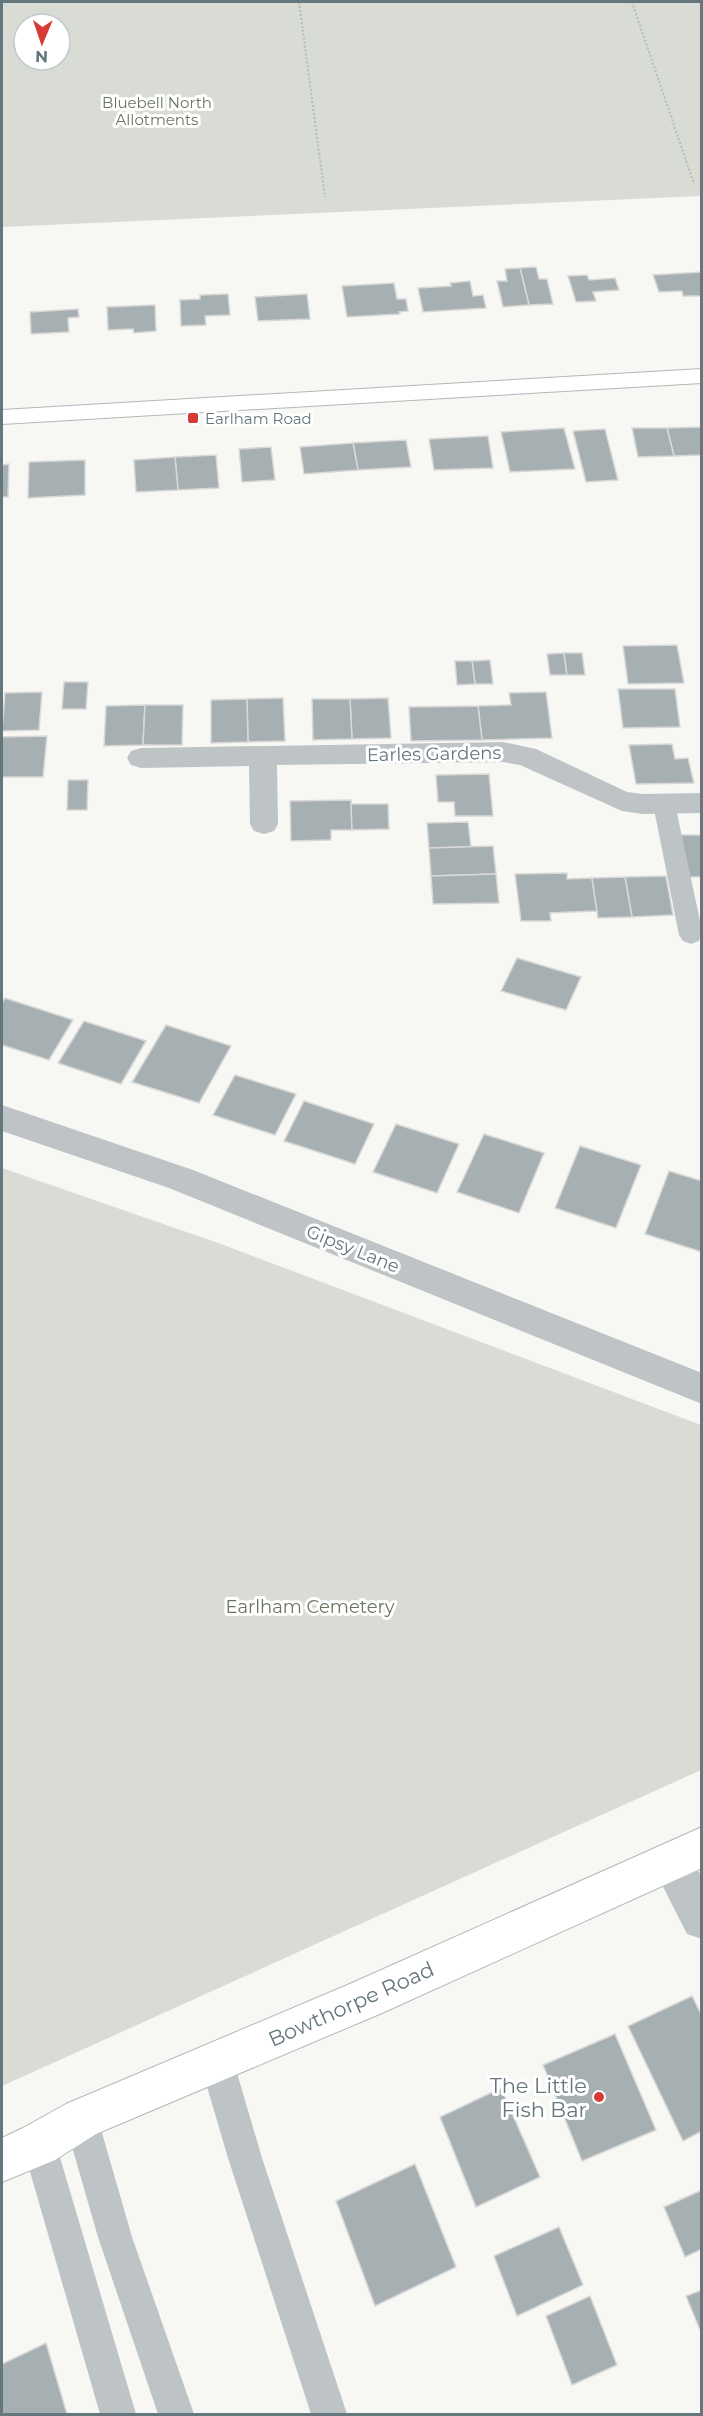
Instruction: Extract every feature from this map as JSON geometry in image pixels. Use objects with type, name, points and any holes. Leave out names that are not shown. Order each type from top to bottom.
[{"type":"main road","points":[[2,417],[702,376]]},
{"type":"main road","name":"Bowthorpe Road","points":[[2,2160],[39,2144],[81,2119],[367,1998],[686,1854]]},
{"type":"street","name":"Earles Gardens","points":[[141,758],[503,752],[526,756],[622,801],[643,804],[702,802]]},
{"type":"street","points":[[263,756],[264,824]]},
{"type":"street","name":"Gipsy Lane","points":[[2,1118],[181,1179],[702,1389]]},
{"type":"street","points":[[686,1854],[702,1919]]},
{"type":"lane","points":[[664,804],[691,935]]},
{"type":"lane","points":[[217,2063],[244,2158],[329,2415]]},
{"type":"lane","points":[[81,2119],[115,2237],[176,2415]]},
{"type":"lane","points":[[39,2144],[118,2415]]},
{"type":"path","points":[[299,2],[325,197]]},
{"type":"path","points":[[632,2],[694,184]]},
{"type":"green space","name":"Bluebell North Allotments","points":[[2,2],[701,2],[701,196],[2,227]]},
{"type":"green space","name":"Earlham Cemetery","points":[[2,1168],[221,1244],[701,1425],[701,1770],[2,2086]]},
{"type":"building","points":[[536,267],[539,279],[547,279],[553,304],[529,305],[520,268]]},
{"type":"building","points":[[520,268],[529,305],[503,307],[497,281],[507,281],[505,269]]},
{"type":"building","points":[[702,272],[702,296],[683,296],[682,291],[659,292],[653,275]]},
{"type":"building","points":[[587,275],[589,280],[615,278],[619,290],[593,292],[596,301],[576,302],[568,276]]},
{"type":"building","points":[[470,281],[473,296],[483,295],[486,308],[423,312],[418,288],[451,286],[450,283]]},
{"type":"building","points":[[394,283],[397,299],[406,299],[408,311],[399,312],[400,314],[347,317],[342,286]]},
{"type":"building","points":[[228,294],[230,315],[205,316],[206,325],[181,326],[180,300],[200,299],[200,295]]},
{"type":"building","points":[[307,294],[310,319],[258,321],[255,297]]},
{"type":"building","points":[[155,305],[156,331],[134,333],[133,329],[108,330],[107,307]]},
{"type":"building","points":[[78,309],[79,317],[68,318],[69,332],[31,334],[30,312]]},
{"type":"building","points":[[702,427],[702,455],[674,456],[667,428]]},
{"type":"building","points":[[564,428],[575,469],[510,472],[501,432]]},
{"type":"building","points":[[632,428],[667,428],[674,456],[638,457]]},
{"type":"building","points":[[605,429],[618,480],[586,482],[573,431]]},
{"type":"building","points":[[488,436],[493,468],[434,470],[429,439]]},
{"type":"building","points":[[406,440],[411,467],[358,470],[353,443]]},
{"type":"building","points":[[353,443],[358,470],[304,474],[300,447]]},
{"type":"building","points":[[271,447],[275,480],[242,482],[239,449]]},
{"type":"building","points":[[216,455],[219,488],[178,490],[175,457]]},
{"type":"building","points":[[175,457],[178,490],[136,492],[134,460]]},
{"type":"building","points":[[85,460],[85,495],[28,498],[29,462]]},
{"type":"building","points":[[9,464],[8,497],[2,497],[2,465]]},
{"type":"building","points":[[677,645],[684,683],[628,684],[623,646]]},
{"type":"building","points":[[564,653],[567,675],[550,675],[547,654]]},
{"type":"building","points":[[564,653],[582,653],[585,675],[567,675]]},
{"type":"building","points":[[490,660],[493,684],[475,684],[472,661]]},
{"type":"building","points":[[455,661],[472,661],[475,684],[457,685]]},
{"type":"building","points":[[64,682],[88,682],[86,709],[62,709]]},
{"type":"building","points":[[618,689],[675,689],[680,727],[623,728]]},
{"type":"building","points":[[42,692],[39,730],[2,731],[5,693]]},
{"type":"building","points":[[546,692],[552,738],[482,740],[478,706],[511,705],[509,693]]},
{"type":"building","points":[[283,698],[285,741],[248,742],[247,699]]},
{"type":"building","points":[[388,698],[391,738],[352,739],[350,699]]},
{"type":"building","points":[[247,699],[248,742],[211,743],[211,700]]},
{"type":"building","points":[[312,699],[350,699],[352,739],[313,740]]},
{"type":"building","points":[[145,705],[143,745],[104,746],[106,706]]},
{"type":"building","points":[[145,705],[183,705],[182,745],[143,745]]},
{"type":"building","points":[[478,706],[482,740],[411,741],[409,707]]},
{"type":"building","points":[[47,736],[43,777],[2,777],[2,737]]},
{"type":"building","points":[[672,744],[675,759],[688,758],[694,783],[636,784],[629,745]]},
{"type":"building","points":[[489,774],[493,816],[455,816],[454,802],[438,802],[436,775]]},
{"type":"building","points":[[68,780],[88,780],[87,810],[67,810]]},
{"type":"building","points":[[351,800],[352,830],[331,830],[331,840],[291,841],[290,801]]},
{"type":"building","points":[[351,804],[388,804],[389,829],[352,830]]},
{"type":"building","points":[[468,822],[471,847],[429,848],[427,823]]},
{"type":"building","points":[[681,835],[702,835],[702,877],[688,877]]},
{"type":"building","points":[[493,846],[496,874],[431,876],[429,848]]},
{"type":"building","points":[[567,873],[567,879],[592,878],[597,911],[550,913],[551,921],[521,921],[515,874]]},
{"type":"building","points":[[496,874],[499,903],[433,904],[431,876]]},
{"type":"building","points":[[666,876],[673,915],[632,917],[625,877]]},
{"type":"building","points":[[625,877],[632,917],[598,918],[592,878]]},
{"type":"building","points":[[517,958],[581,977],[566,1010],[501,991]]},
{"type":"building","points":[[5,998],[73,1020],[49,1060],[2,1045],[2,1003]]},
{"type":"building","points":[[84,1021],[146,1041],[121,1084],[58,1063]]},
{"type":"building","points":[[166,1025],[231,1046],[199,1103],[132,1082]]},
{"type":"building","points":[[235,1075],[296,1094],[275,1135],[213,1115]]},
{"type":"building","points":[[304,1101],[374,1124],[355,1164],[284,1141]]},
{"type":"building","points":[[396,1124],[459,1144],[437,1193],[373,1172]]},
{"type":"building","points":[[484,1134],[544,1153],[519,1213],[457,1192]]},
{"type":"building","points":[[580,1146],[641,1165],[616,1228],[555,1208]]},
{"type":"building","points":[[669,1171],[702,1181],[702,1252],[645,1234]]},
{"type":"building","points":[[692,1996],[702,2016],[702,2131],[683,2141],[628,2026]]},
{"type":"building","name":"The Little Fish Bar","points":[[615,2034],[656,2130],[582,2161],[543,2065]]},
{"type":"building","points":[[501,2088],[540,2177],[476,2207],[440,2117]]},
{"type":"building","points":[[415,2164],[456,2267],[375,2306],[336,2201]]},
{"type":"building","points":[[702,2190],[702,2249],[685,2257],[664,2207]]},
{"type":"building","points":[[559,2227],[583,2285],[517,2316],[494,2256]]},
{"type":"building","points":[[702,2290],[702,2335],[686,2296]]},
{"type":"building","points":[[590,2296],[617,2365],[572,2385],[546,2316]]},
{"type":"building","points":[[46,2343],[67,2414],[2,2414],[2,2364]]},
{"type":"place","name":"Earlham Road","points":[[193,418]]},
{"type":"place","name":"The Little Fish Bar","points":[[599,2097]]}]
